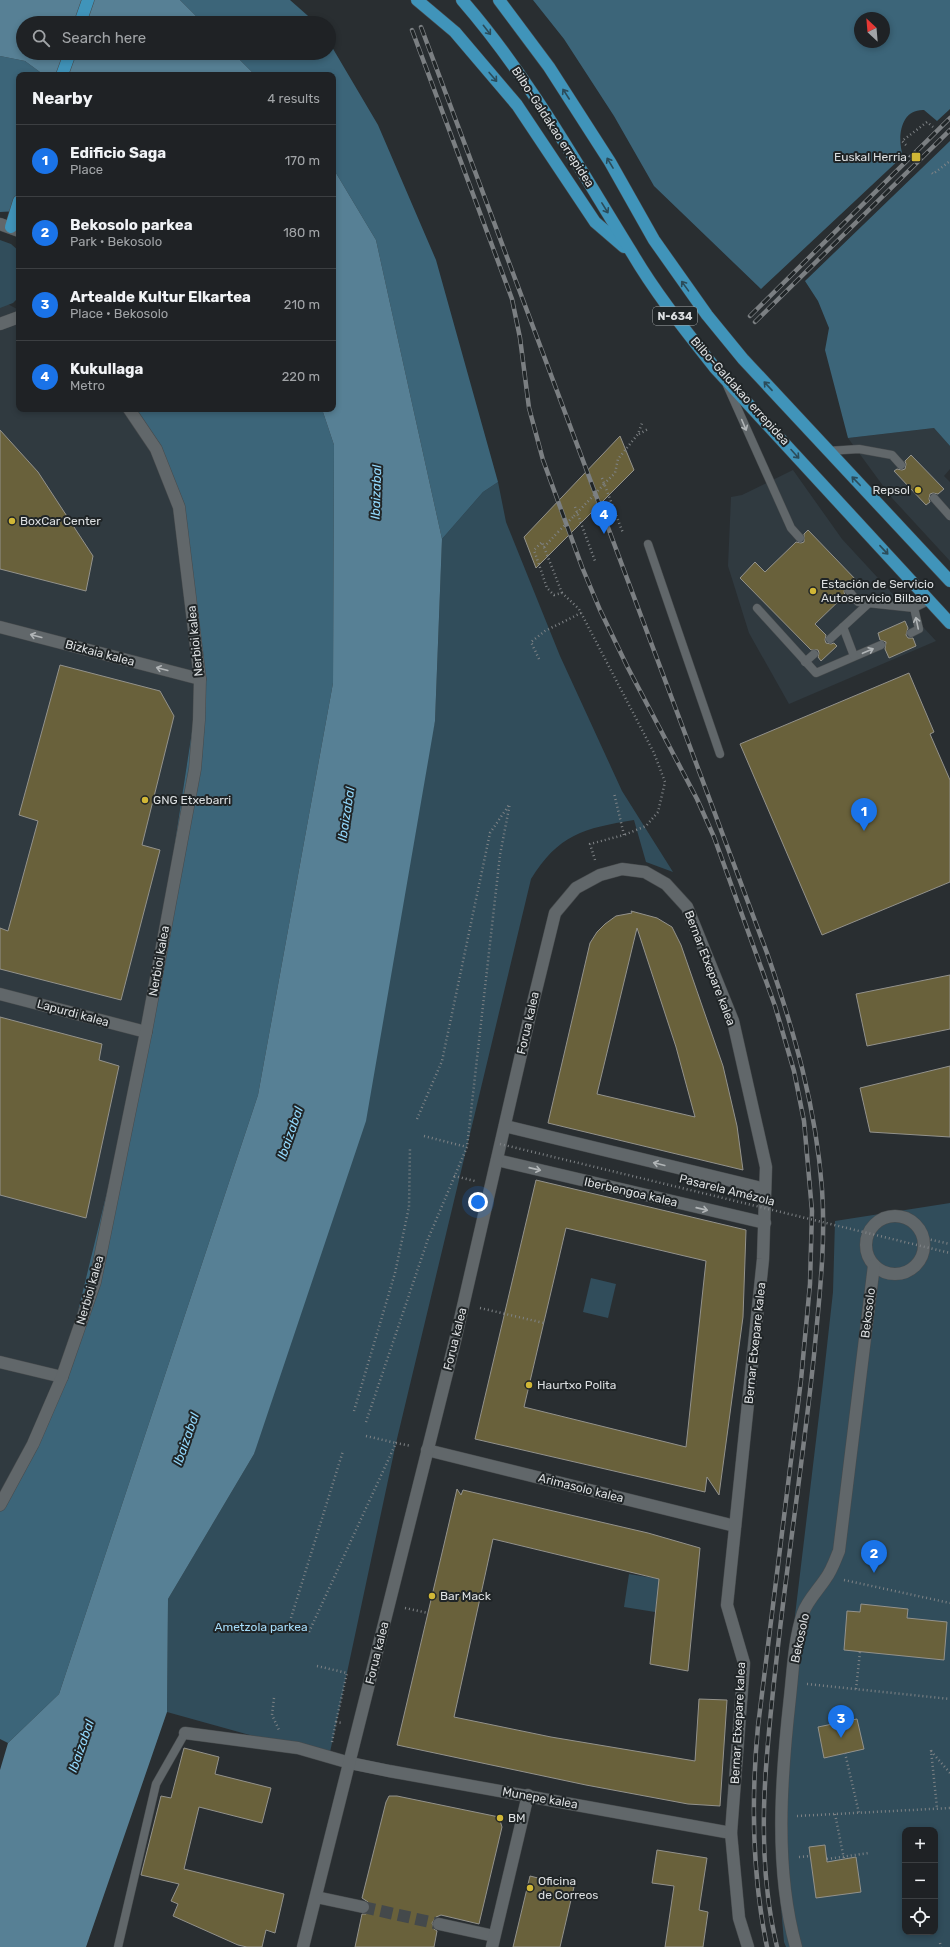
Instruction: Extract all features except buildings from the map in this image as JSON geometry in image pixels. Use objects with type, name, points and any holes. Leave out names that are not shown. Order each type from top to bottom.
[{"type":"highway","points":[[82,16],[88,0]]},
{"type":"highway","points":[[417,0],[455,32],[491,74],[516,105],[595,222],[632,254]]},
{"type":"highway","name":"Bilbo-Galdakao errepidea","points":[[462,0],[499,45],[526,83],[568,148],[632,254],[686,331],[724,376],[950,623]]},
{"type":"highway","name":"Bilbo-Galdakao errepidea","points":[[499,0],[554,74],[610,162],[654,240],[680,278],[736,351],[950,581]]},
{"type":"highway","points":[[63,72],[67,60]]},
{"type":"highway","points":[[10,227],[16,210]]},
{"type":"street","points":[[0,324],[16,318]]},
{"type":"street","name":"Nerbioi kalea","points":[[0,1505],[33,1444],[62,1377],[95,1282],[146,1032],[195,769],[199,720],[200,679],[180,507],[156,449],[131,412]]},
{"type":"street","name":"Bizkaia kalea","points":[[0,627],[200,679]]},
{"type":"street","name":"Bernar Etxepare kalea","points":[[556,913],[576,888],[600,875],[622,869],[645,872],[666,884],[687,907],[733,1021],[766,1167],[764,1259],[727,1605],[744,1663],[731,1833],[739,1918],[748,1947]]},
{"type":"street","name":"Forua kalea","points":[[303,1947],[464,1304],[500,1144],[556,913]]},
{"type":"street","name":"Lapurdi kalea","points":[[0,994],[146,1032]]},
{"type":"street","points":[[505,1126],[765,1189]]},
{"type":"street","name":"Iberbengoa kalea","points":[[497,1160],[765,1223]]},
{"type":"street","points":[[891,1216],[902,1217],[911,1221],[918,1228],[923,1238],[924,1246],[922,1254],[914,1266],[906,1272],[893,1274],[883,1272],[874,1265],[867,1251],[867,1235],[873,1226],[881,1220],[891,1216]]},
{"type":"street","name":"Bekosolo","points":[[796,1947],[788,1912],[783,1860],[783,1816],[784,1755],[796,1647],[803,1612],[828,1577],[839,1551],[874,1265]]},
{"type":"street","points":[[0,1362],[62,1377]]},
{"type":"street","name":"Arimasolo kalea","points":[[427,1450],[735,1526]]},
{"type":"street","points":[[185,1733],[298,1748],[350,1763]]},
{"type":"street","name":"Munepe kalea","points":[[350,1763],[731,1833]]},
{"type":"street","points":[[439,1924],[493,1942],[528,1795]]},
{"type":"street","points":[[316,1897],[363,1907]]},
{"type":"lane","points":[[724,376],[791,528],[800,538]]},
{"type":"lane","points":[[828,451],[859,449],[892,455],[901,465]]},
{"type":"lane","points":[[934,498],[950,516]]},
{"type":"lane","points":[[648,544],[720,754]]},
{"type":"lane","points":[[849,591],[858,602],[914,608],[930,600]]},
{"type":"lane","points":[[830,639],[869,603]]},
{"type":"lane","points":[[757,608],[816,673],[881,645]]},
{"type":"lane","points":[[911,633],[919,629],[914,608]]},
{"type":"lane","points":[[843,627],[854,656]]},
{"type":"lane","points":[[805,662],[814,654]]},
{"type":"lane","points":[[118,1947],[156,1784],[185,1733]]},
{"type":"path","points":[[906,145],[902,141],[927,122],[933,127]]},
{"type":"path","points":[[932,173],[933,174],[950,161]]},
{"type":"path","points":[[544,547],[614,473],[618,459],[638,434],[642,422]]},
{"type":"path","points":[[638,434],[648,429]]},
{"type":"path","points":[[602,478],[623,533]]},
{"type":"path","points":[[575,507],[578,511],[595,561]]},
{"type":"path","points":[[562,593],[554,595],[547,588],[534,550],[542,542],[562,593],[581,613],[654,753],[665,782],[658,812],[646,826],[624,835],[590,844],[600,875]]},
{"type":"path","points":[[539,659],[531,642],[545,631],[581,613]]},
{"type":"path","points":[[614,793],[624,835]]},
{"type":"path","points":[[366,1422],[428,1239],[467,1147],[500,855],[510,803],[490,833],[442,1061],[417,1119]]},
{"type":"path","points":[[424,1136],[467,1147]]},
{"type":"path","name":"Pasarela Amézola","points":[[500,1144],[950,1253]]},
{"type":"path","points":[[354,1411],[395,1273],[409,1207],[410,1147]]},
{"type":"path","points":[[454,1176],[491,1185]]},
{"type":"path","points":[[923,1238],[950,1244]]},
{"type":"path","points":[[464,1304],[544,1323]]},
{"type":"path","points":[[366,1436],[427,1450]]},
{"type":"path","points":[[309,1632],[396,1443]]},
{"type":"path","points":[[291,1618],[343,1451]]},
{"type":"path","points":[[828,1577],[950,1603]]},
{"type":"path","points":[[389,1605],[428,1613]]},
{"type":"path","points":[[856,1689],[860,1652]]},
{"type":"path","points":[[317,1666],[347,1673],[336,1722]]},
{"type":"path","points":[[792,1682],[950,1699]]},
{"type":"path","points":[[937,1808],[931,1750],[950,1773]]},
{"type":"path","points":[[845,1753],[859,1813]]},
{"type":"path","points":[[783,1816],[950,1808]]},
{"type":"path","points":[[835,1814],[844,1858]]},
{"type":"path","points":[[827,1859],[844,1858],[869,1853]]},
{"type":"path","points":[[940,1943],[941,1947]]},
{"type":"shaded area","points":[[180,0],[290,0],[308,16],[196,16]]},
{"type":"shaded area","points":[[533,0],[950,0],[950,109],[937,121],[924,110],[916,111],[910,114],[905,119],[902,126],[900,141],[903,156],[761,289],[654,186],[614,116],[564,39]]},
{"type":"shaded area","points":[[336,54],[378,125],[436,260],[498,482],[483,492],[442,539],[376,240],[336,173],[336,72],[252,72],[240,60],[336,60]]},
{"type":"shaded area","points":[[0,56],[25,61],[40,72],[16,72],[16,211],[0,212]]},
{"type":"shaded area","points":[[950,141],[950,446],[934,428],[848,438],[825,350],[829,328],[818,301],[805,281]]},
{"type":"shaded area","points":[[0,300],[16,308],[16,412],[131,412],[179,507],[200,679],[146,1032],[95,1282],[62,1377],[0,1505]]},
{"type":"shaded area","points":[[131,412],[323,412],[334,445],[333,683],[258,1095],[59,1694],[8,1743],[0,1739],[0,1505],[62,1377],[146,1032],[200,679],[179,507]]},
{"type":"shaded area","name":"Repsol","points":[[934,428],[950,446],[950,469],[944,476],[950,482],[950,561],[892,498],[848,438]]},
{"type":"shaded area","name":"Estación de Servicio Autoservicio Bilbao","points":[[793,470],[842,539],[936,641],[789,704],[749,633],[728,566],[731,497],[742,495]]},
{"type":"green space","points":[[0,240],[11,244],[16,248],[16,300],[13,303],[0,308]]},
{"type":"green space","name":"Ametzola parkea","points":[[498,482],[506,522],[560,656],[622,791],[673,872],[646,862],[634,820],[601,826],[574,836],[551,852],[531,879],[396,1443],[329,1757],[167,1712],[168,1599],[254,1454],[435,721],[442,539],[483,492]]},
{"type":"green space","points":[[950,1203],[950,1947],[786,1947],[784,1942],[776,1847],[782,1724],[833,1292],[835,1221]]},
{"type":"green space","points":[[591,1278],[616,1284],[608,1318],[583,1312]]},
{"type":"green space","points":[[629,1574],[660,1579],[655,1612],[624,1607]]},
{"type":"water","points":[[0,0],[180,0],[196,16],[16,16],[16,59],[0,56]]},
{"type":"water","points":[[20,60],[240,60],[252,72],[40,72],[25,61]]},
{"type":"water","name":"Ibaizabal","points":[[336,173],[376,240],[442,539],[435,721],[366,1121],[254,1454],[168,1599],[167,1712],[86,1947],[0,1947],[0,1770],[8,1743],[59,1694],[258,1095],[333,683],[334,445],[323,412],[336,412]]},
{"type":"tunnel","points":[[363,1907],[439,1924]]},
{"type":"railway","points":[[421,27],[767,953],[795,1040],[815,1128],[823,1210],[821,1272],[810,1391],[774,1683],[764,1796],[765,1872],[777,1947]]},
{"type":"railway","points":[[412,30],[512,299],[520,338],[529,408],[543,460],[582,567],[600,610],[628,668],[697,799],[714,837],[775,1006],[794,1071],[804,1121],[812,1211],[810,1284],[801,1380],[758,1726],[754,1781],[754,1837],[758,1892],[767,1947]]},
{"type":"railway","points":[[750,316],[950,118]]},
{"type":"railway","points":[[755,322],[950,130]]},
{"type":"place","name":"Euskal Herria","points":[[916,157]]},
{"type":"place","name":"Repsol","points":[[918,490]]},
{"type":"place","name":"BoxCar Center","points":[[12,521]]},
{"type":"place","name":"Kukullaga","points":[[604,534]]},
{"type":"place","name":"Estación de Servicio Autoservicio Bilbao","points":[[813,591]]},
{"type":"place","name":"GNG Etxebarri","points":[[145,800]]},
{"type":"place","name":"Edificio Saga","points":[[864,831]]},
{"type":"place","name":"Haurtxo Polita","points":[[529,1385]]},
{"type":"place","name":"Bekosolo parkea","points":[[874,1573]]},
{"type":"place","name":"Bar Mack","points":[[432,1596]]},
{"type":"place","name":"Artealde Kultur Elkartea","points":[[841,1738]]},
{"type":"place","name":"BM","points":[[500,1818]]},
{"type":"place","name":"Oficina de Correos","points":[[530,1888]]}]
